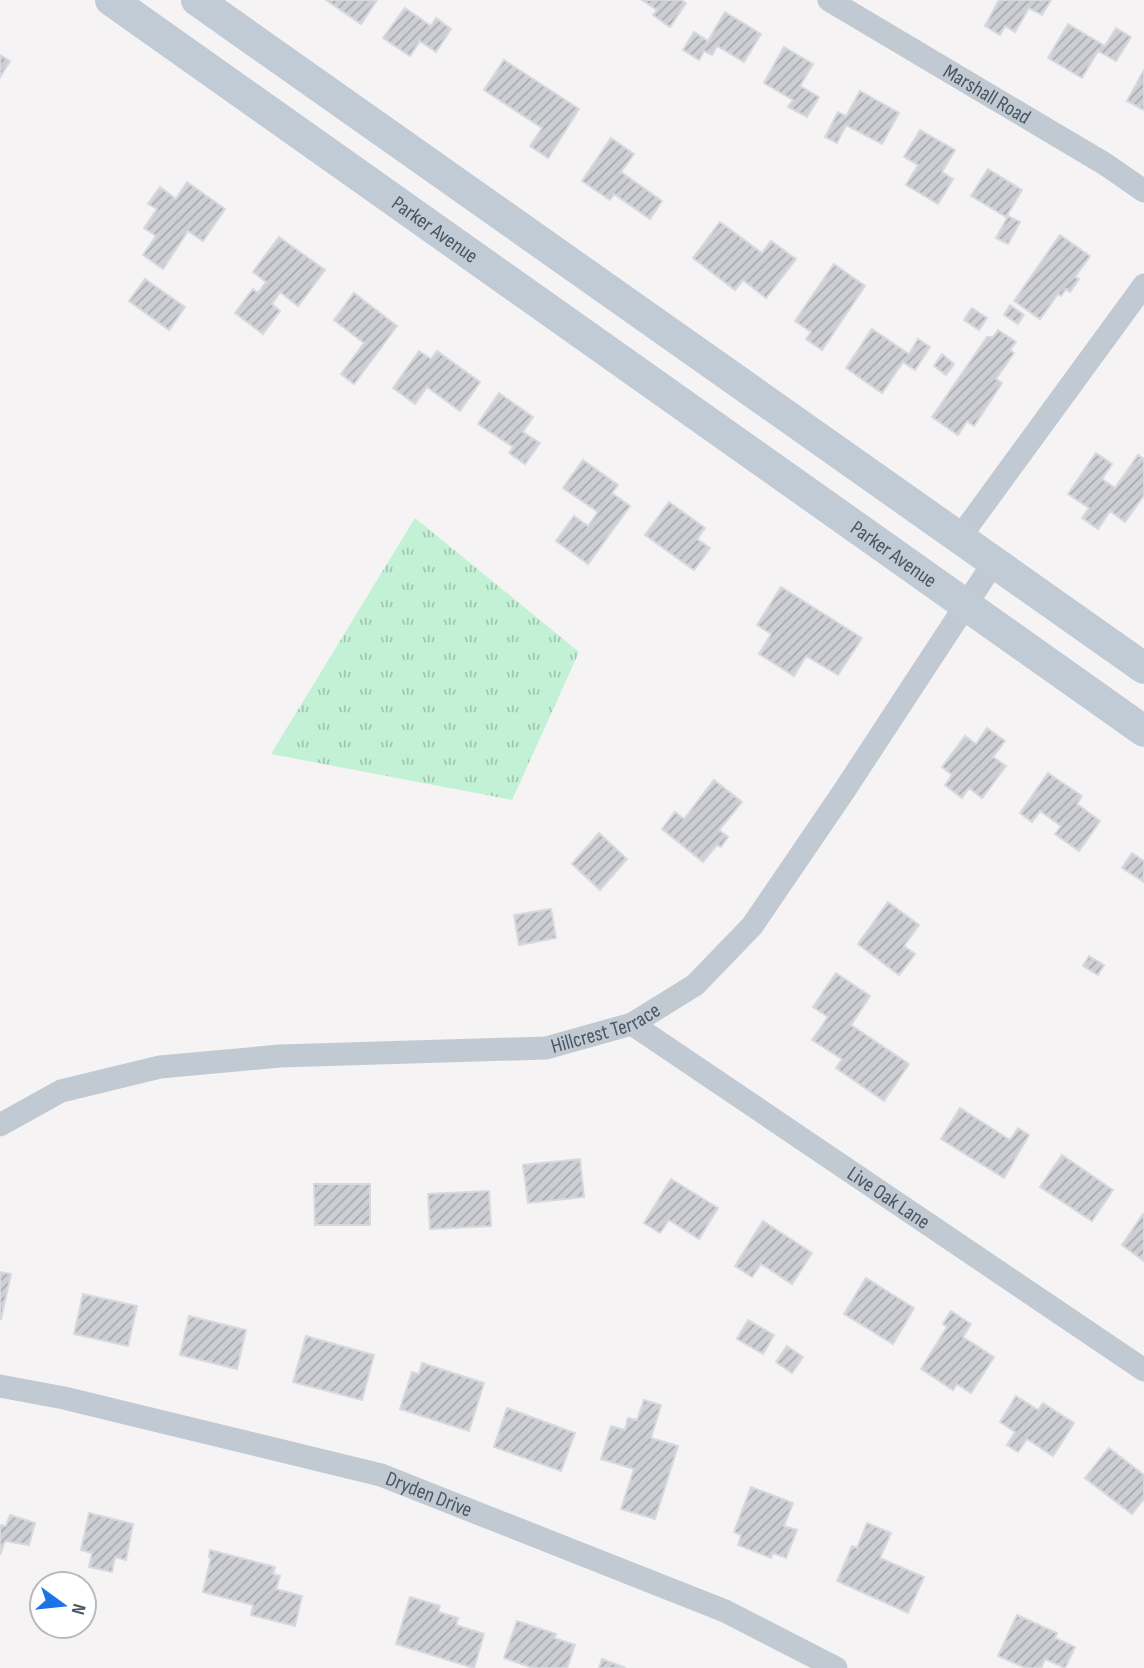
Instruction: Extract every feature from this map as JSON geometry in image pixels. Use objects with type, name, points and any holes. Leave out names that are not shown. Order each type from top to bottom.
[{"type":"street","name":"Parker Avenue","points":[[111,0],[1144,731]]},
{"type":"street","points":[[197,0],[1144,668]]},
{"type":"street","name":"Marshall Road","points":[[829,0],[1105,164],[1144,191]]},
{"type":"street","points":[[329,155],[358,114]]},
{"type":"street","points":[[960,537],[1144,285]]},
{"type":"street","points":[[643,377],[673,335]]},
{"type":"street","name":"Hillcrest Terrace","points":[[0,1125],[61,1091],[160,1067],[280,1056],[546,1048],[632,1024],[695,985],[752,926],[994,562]]},
{"type":"street","name":"Live Oak Lane","points":[[632,1024],[1144,1370]]},
{"type":"street","name":"Dryden Drive","points":[[0,1386],[64,1398],[381,1475],[724,1611],[835,1668]]},
{"type":"green space","points":[[415,518],[579,652],[512,800],[271,754]]},
{"type":"building","points":[[326,0],[377,0],[361,24]]},
{"type":"building","points":[[642,0],[681,0],[686,3],[670,27],[653,15],[657,10]]},
{"type":"building","points":[[999,0],[1051,0],[1042,15],[1029,8],[1015,32],[1005,26],[1000,35],[985,26]]},
{"type":"building","points":[[405,8],[431,26],[436,18],[451,29],[436,52],[420,41],[410,56],[383,38]]},
{"type":"building","points":[[725,12],[761,34],[744,62],[717,46],[712,55],[704,51],[699,60],[683,50],[694,32],[708,41]]},
{"type":"building","points":[[1068,24],[1105,46],[1116,28],[1131,37],[1116,61],[1098,51],[1082,78],[1048,58]]},
{"type":"building","points":[[784,47],[813,64],[800,86],[819,97],[807,117],[788,107],[793,100],[764,83]]},
{"type":"building","points":[[0,55],[10,61],[0,77]]},
{"type":"building","points":[[504,60],[579,109],[548,158],[530,146],[542,128],[484,90]]},
{"type":"building","points":[[1144,70],[1144,110],[1127,101]]},
{"type":"building","points":[[860,91],[899,113],[882,144],[846,125],[837,143],[825,137],[838,112],[846,116]]},
{"type":"building","points":[[920,130],[955,150],[942,172],[953,179],[938,204],[906,185],[918,165],[904,157]]},
{"type":"building","points":[[611,138],[634,154],[621,172],[662,201],[650,219],[614,194],[610,200],[582,181]]},
{"type":"building","points":[[988,169],[1022,190],[1006,217],[971,196]]},
{"type":"building","points":[[187,182],[225,209],[203,241],[188,231],[163,269],[143,255],[156,236],[144,228],[157,209],[148,204],[160,187],[176,199]]},
{"type":"building","points":[[1008,216],[1020,222],[1008,244],[996,238]]},
{"type":"building","points":[[720,222],[762,253],[771,241],[796,259],[766,298],[743,280],[735,290],[693,258]]},
{"type":"building","points":[[1060,235],[1090,256],[1075,277],[1079,279],[1070,292],[1066,289],[1061,296],[1058,294],[1040,319],[1014,301]]},
{"type":"building","points":[[279,237],[325,270],[298,306],[280,292],[272,304],[280,311],[263,334],[235,313],[253,289],[258,293],[266,282],[253,272]]},
{"type":"building","points":[[834,264],[865,286],[822,350],[806,339],[811,332],[795,321]]},
{"type":"building","points":[[145,279],[185,307],[169,330],[129,301]]},
{"type":"building","points":[[354,293],[397,326],[354,384],[341,374],[364,343],[334,320]]},
{"type":"building","points":[[1010,305],[1024,315],[1018,324],[1004,315]]},
{"type":"building","points":[[972,308],[987,318],[979,330],[964,320]]},
{"type":"building","points":[[872,329],[909,354],[918,339],[930,347],[915,370],[903,362],[882,393],[846,368]]},
{"type":"building","points":[[998,330],[1016,342],[1010,350],[1014,353],[996,379],[1002,383],[974,426],[967,421],[958,435],[932,417],[987,337],[993,337]]},
{"type":"building","points":[[419,351],[431,359],[437,351],[480,382],[460,411],[427,387],[415,404],[393,388]]},
{"type":"building","points":[[942,354],[954,364],[946,375],[934,366]]},
{"type":"building","points":[[499,393],[533,417],[523,432],[540,443],[525,464],[509,453],[513,447],[478,424]]},
{"type":"building","points":[[1096,453],[1112,464],[1102,479],[1115,488],[1138,455],[1144,459],[1144,495],[1125,522],[1110,511],[1098,529],[1082,518],[1089,508],[1068,494]]},
{"type":"building","points":[[583,460],[618,485],[612,493],[630,506],[588,564],[556,541],[574,516],[588,526],[598,512],[563,488]]},
{"type":"building","points":[[669,502],[705,528],[697,539],[710,548],[694,570],[645,535]]},
{"type":"building","points":[[781,587],[862,638],[838,675],[806,656],[794,676],[759,654],[771,634],[757,625]]},
{"type":"building","points":[[987,728],[1005,741],[993,757],[1006,766],[982,798],[969,788],[962,798],[945,785],[952,775],[942,767],[965,736],[976,744]]},
{"type":"building","points":[[1048,773],[1082,796],[1077,804],[1100,821],[1079,851],[1055,834],[1061,826],[1040,811],[1032,822],[1020,813]]},
{"type":"building","points":[[714,780],[742,802],[719,830],[728,837],[721,847],[717,845],[703,862],[662,829],[675,812],[684,819]]},
{"type":"building","points":[[599,833],[627,859],[600,890],[572,864]]},
{"type":"building","points":[[1132,853],[1144,861],[1144,882],[1122,868]]},
{"type":"building","points":[[888,902],[919,925],[904,946],[915,954],[899,975],[858,944]]},
{"type":"building","points":[[551,909],[556,938],[519,945],[514,915]]},
{"type":"building","points":[[1089,956],[1104,965],[1098,975],[1083,966]]},
{"type":"building","points":[[836,973],[870,996],[851,1025],[909,1064],[884,1101],[836,1068],[842,1059],[812,1040],[828,1017],[813,1007]]},
{"type":"building","points":[[960,1108],[1010,1140],[1018,1128],[1029,1135],[1004,1178],[941,1139]]},
{"type":"building","points":[[1062,1155],[1113,1190],[1092,1221],[1040,1187]]},
{"type":"building","points":[[580,1159],[584,1197],[528,1203],[523,1165]]},
{"type":"building","points":[[671,1179],[718,1208],[699,1239],[669,1220],[660,1233],[644,1223]]},
{"type":"building","points":[[314,1184],[370,1184],[370,1225],[315,1225]]},
{"type":"building","points":[[489,1191],[491,1226],[430,1229],[428,1194]]},
{"type":"building","points":[[1144,1215],[1144,1261],[1122,1245]]},
{"type":"building","points":[[763,1221],[812,1253],[792,1284],[761,1264],[752,1277],[735,1266]]},
{"type":"building","points":[[0,1272],[11,1274],[1,1319],[0,1319]]},
{"type":"building","points":[[866,1278],[914,1308],[893,1344],[844,1314]]},
{"type":"building","points":[[83,1294],[137,1306],[128,1346],[74,1334]]},
{"type":"building","points":[[951,1311],[971,1324],[963,1337],[994,1357],[971,1393],[957,1384],[953,1390],[921,1369],[947,1327],[943,1324]]},
{"type":"building","points":[[189,1316],[246,1330],[237,1369],[180,1355]]},
{"type":"building","points":[[748,1320],[774,1335],[763,1354],[737,1339]]},
{"type":"building","points":[[306,1336],[374,1355],[362,1400],[293,1382]]},
{"type":"building","points":[[787,1346],[803,1357],[792,1373],[776,1362]]},
{"type":"building","points":[[422,1363],[484,1383],[469,1431],[400,1409],[412,1372],[419,1374]]},
{"type":"building","points":[[1016,1396],[1038,1410],[1043,1403],[1074,1423],[1053,1456],[1027,1439],[1018,1452],[1007,1445],[1015,1432],[1000,1422]]},
{"type":"building","points":[[644,1400],[661,1405],[651,1438],[678,1446],[655,1519],[621,1509],[634,1469],[601,1459],[611,1426],[625,1430],[628,1418],[637,1420]]},
{"type":"building","points":[[507,1408],[575,1433],[561,1471],[494,1447]]},
{"type":"building","points":[[1109,1448],[1144,1475],[1144,1499],[1132,1514],[1085,1478]]},
{"type":"building","points":[[751,1487],[793,1503],[784,1526],[797,1530],[786,1558],[773,1553],[771,1558],[738,1545],[741,1535],[734,1532]]},
{"type":"building","points":[[89,1513],[133,1524],[126,1560],[115,1557],[112,1572],[89,1567],[92,1553],[81,1550]]},
{"type":"building","points":[[10,1515],[35,1523],[29,1545],[5,1541],[0,1555],[0,1525],[6,1526]]},
{"type":"building","points":[[867,1523],[891,1533],[880,1558],[924,1577],[908,1613],[837,1581],[852,1546],[857,1548]]},
{"type":"building","points":[[210,1550],[275,1567],[273,1574],[280,1576],[276,1589],[302,1596],[295,1626],[251,1615],[253,1605],[203,1592],[211,1557]]},
{"type":"building","points":[[410,1597],[440,1606],[438,1612],[458,1618],[456,1625],[484,1634],[474,1668],[396,1644]]},
{"type":"building","points":[[1017,1615],[1057,1633],[1055,1638],[1075,1647],[1065,1668],[1045,1659],[1041,1668],[1026,1668],[998,1656]]},
{"type":"building","points":[[517,1621],[556,1634],[554,1638],[575,1645],[567,1668],[533,1668],[504,1658]]},
{"type":"building","points":[[602,1659],[626,1668],[599,1668]]}]
